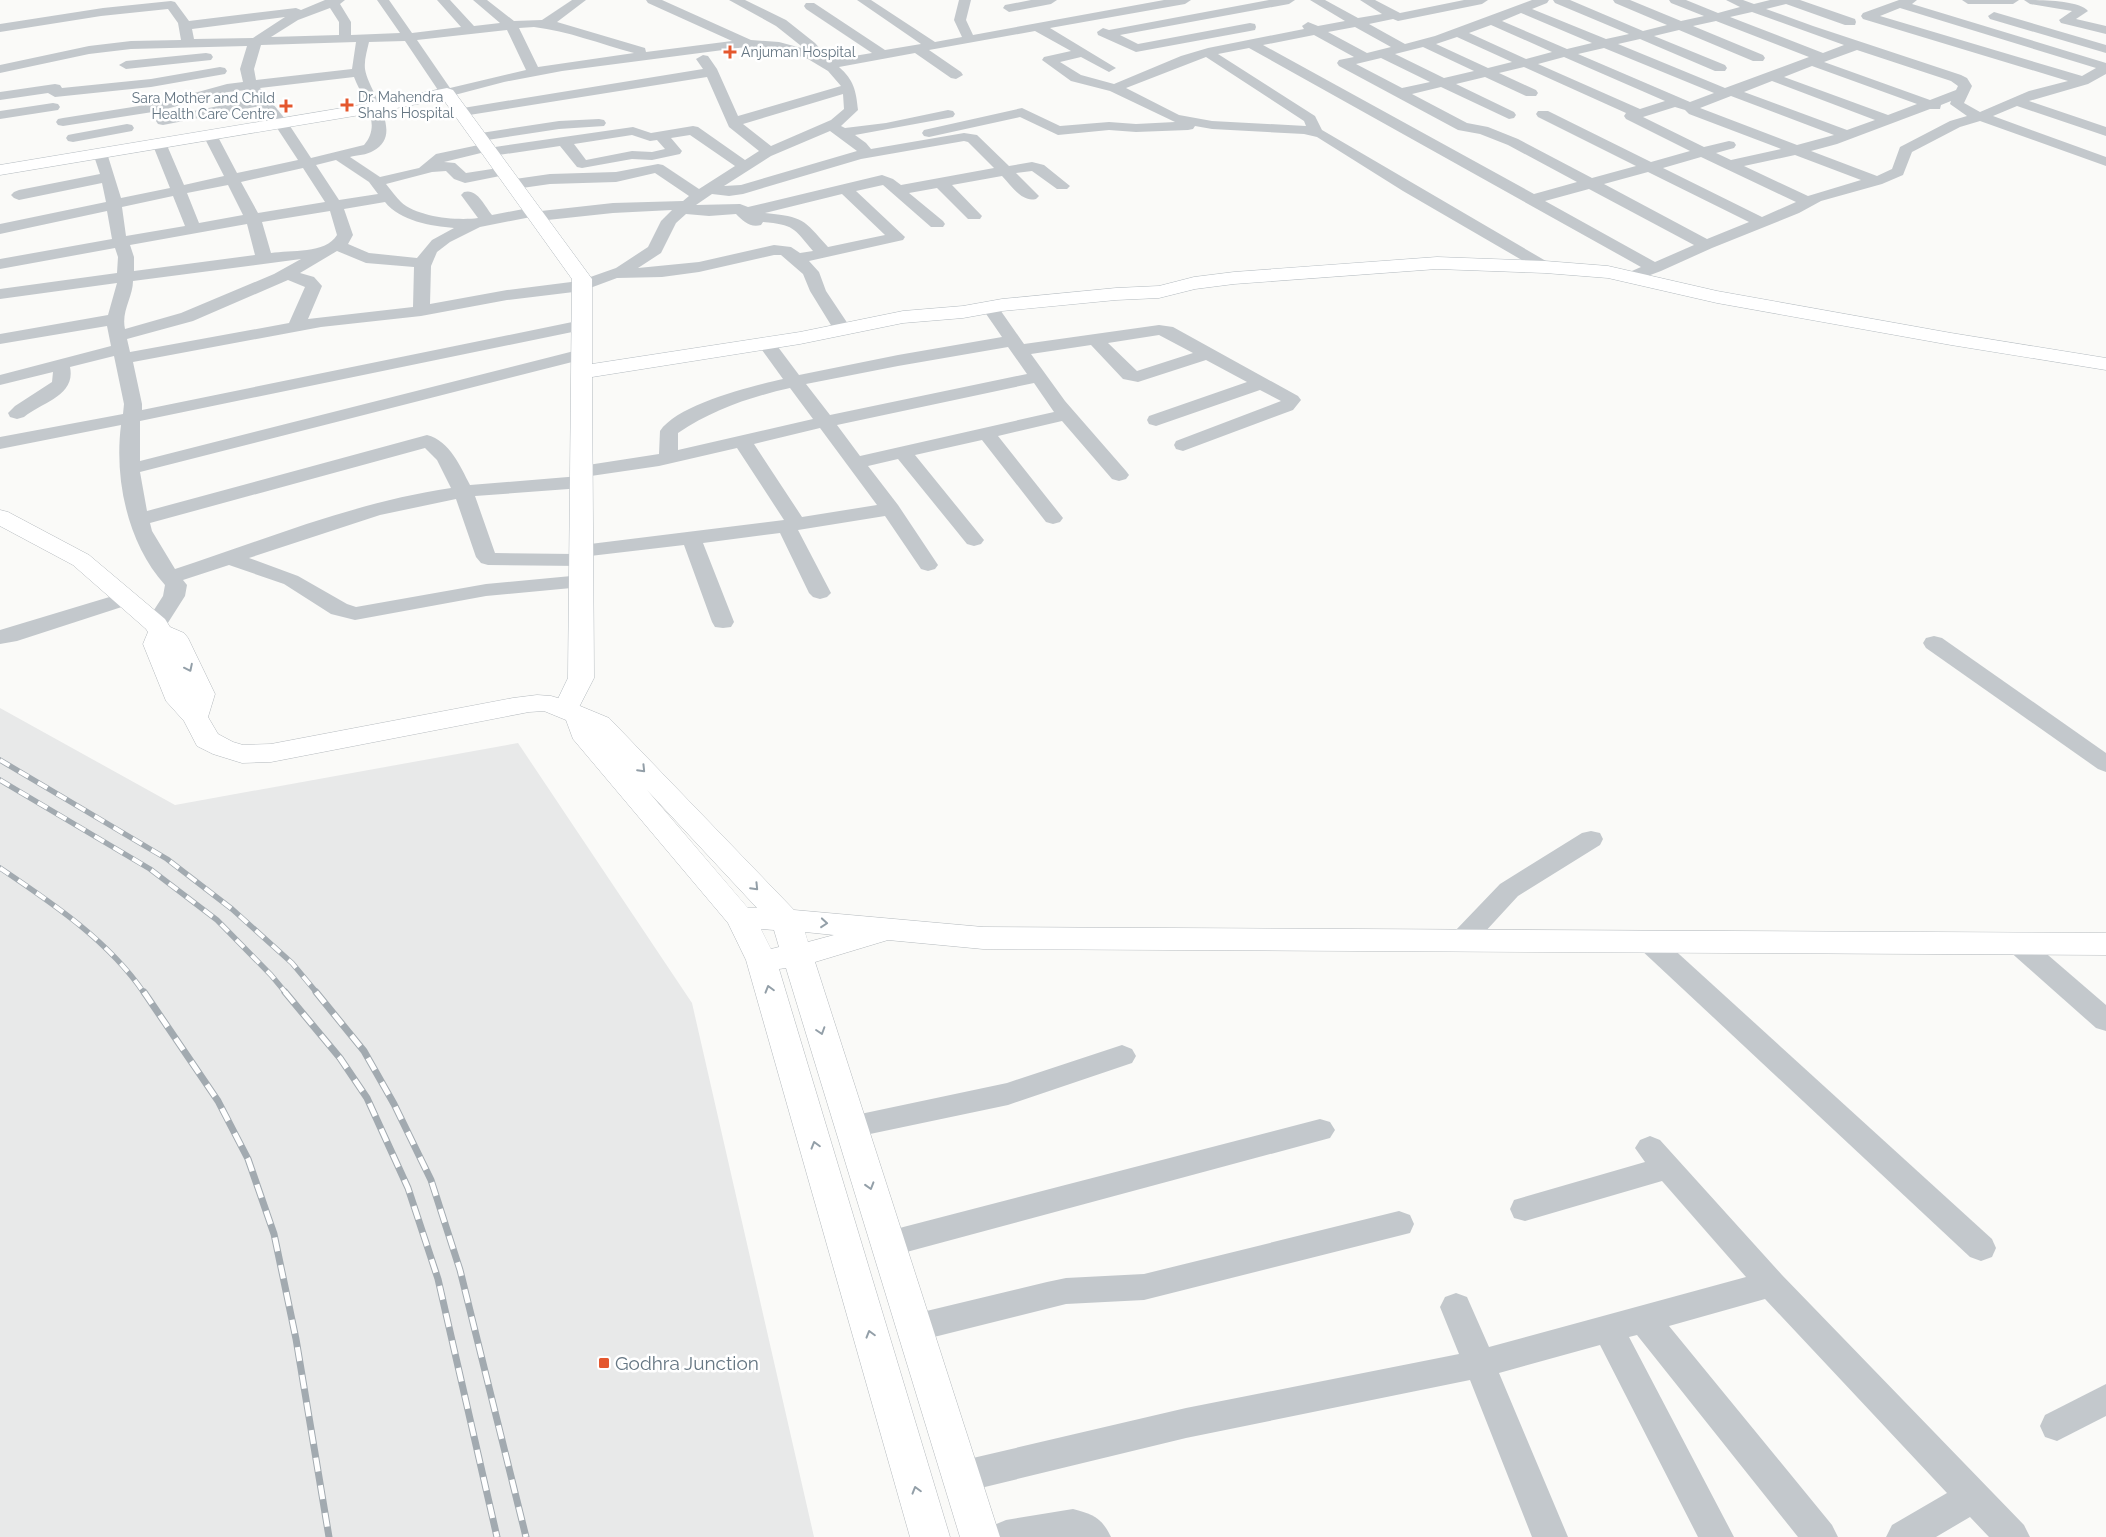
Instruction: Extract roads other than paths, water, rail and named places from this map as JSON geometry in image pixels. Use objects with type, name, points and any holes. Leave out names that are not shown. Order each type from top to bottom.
[{"type":"street","points":[[0,28],[104,7],[125,0]]},
{"type":"street","points":[[0,380],[60,364],[153,326],[187,317],[286,274],[330,249],[345,235],[334,205],[281,123],[250,85],[247,68],[255,42],[284,23],[334,0],[345,22],[345,39]]},
{"type":"street","points":[[383,0],[447,93],[463,112],[582,279],[581,678],[572,713],[583,733],[740,918],[761,960],[930,1537]]},
{"type":"street","points":[[443,0],[470,29]]},
{"type":"street","points":[[479,0],[511,25],[534,72]]},
{"type":"street","points":[[546,23],[580,0]]},
{"type":"street","points":[[652,0],[752,44]]},
{"type":"street","points":[[735,0],[785,26],[810,46],[827,65]]},
{"type":"street","points":[[863,0],[924,46],[956,75]]},
{"type":"street","points":[[965,0],[958,18],[959,23],[971,38]]},
{"type":"street","points":[[1009,8],[1051,0]]},
{"type":"street","points":[[827,65],[1185,0]]},
{"type":"street","points":[[1208,0],[1270,39]]},
{"type":"street","points":[[1316,0],[1404,49]]},
{"type":"street","points":[[1366,0],[1396,16],[1420,33],[1487,72],[1531,93]]},
{"type":"street","points":[[1381,8],[1419,0]]},
{"type":"street","points":[[1115,88],[1186,59],[1208,53],[1314,30],[1482,0]]},
{"type":"street","points":[[1420,33],[1440,39],[1491,22],[1543,0]]},
{"type":"street","points":[[1559,0],[1720,68]]},
{"type":"street","points":[[1619,0],[1758,58]]},
{"type":"street","points":[[1675,0],[1882,87],[2106,162]]},
{"type":"street","points":[[1732,0],[1819,33],[1906,60],[1962,81],[1964,86],[1957,104],[1976,118]]},
{"type":"street","points":[[1400,93],[1787,0],[1850,22]]},
{"type":"street","points":[[1968,0],[2013,0]]},
{"type":"street","points":[[2030,0],[2080,9],[2082,11],[2065,20],[2106,30]]},
{"type":"street","points":[[1819,33],[1905,2],[1990,32],[2106,68]]},
{"type":"street","points":[[1107,34],[1271,3],[1287,6]]},
{"type":"street","points":[[104,7],[171,5],[184,26],[188,44]]},
{"type":"street","points":[[809,5],[882,54]]},
{"type":"street","points":[[104,7],[111,30],[122,46]]},
{"type":"street","points":[[1439,8],[1477,26]]},
{"type":"street","points":[[1521,9],[1728,92],[1846,135]]},
{"type":"street","points":[[184,26],[310,10]]},
{"type":"street","points":[[765,15],[783,11]]},
{"type":"street","points":[[1867,16],[2083,81]]},
{"type":"street","points":[[1994,16],[2106,49]]},
{"type":"street","points":[[785,26],[828,18]]},
{"type":"street","points":[[1078,19],[1131,47],[1140,48],[1250,26]]},
{"type":"street","points":[[1300,21],[1366,58]]},
{"type":"street","points":[[1491,22],[1688,106],[1694,111],[1877,181]]},
{"type":"street","points":[[1906,60],[1962,44],[2013,22]]},
{"type":"street","points":[[126,65],[255,42],[409,37],[470,29],[546,23],[562,26],[591,38],[654,54]]},
{"type":"street","points":[[1036,26],[1109,68]]},
{"type":"street","points":[[1344,63],[1404,49],[1420,33]]},
{"type":"street","points":[[1458,33],[1637,114]]},
{"type":"street","points":[[1,227],[307,164],[361,151],[376,143],[378,137],[375,107],[358,72],[363,38]]},
{"type":"street","points":[[1250,43],[1655,268]]},
{"type":"street","points":[[0,69],[122,46],[188,44],[215,50]]},
{"type":"street","points":[[0,170],[375,107],[447,93],[477,84],[569,65],[752,44],[768,44],[798,50],[833,68],[848,85],[851,110],[837,129]]},
{"type":"street","points":[[1808,202],[1728,165],[1631,116],[1676,103],[1688,106],[1857,45]]},
{"type":"street","points":[[215,50],[224,89]]},
{"type":"street","points":[[696,50],[711,72],[733,122],[738,128],[769,151]]},
{"type":"street","points":[[1082,53],[1049,60],[1076,78],[1115,88],[1166,114],[1212,125]]},
{"type":"street","points":[[1208,53],[1310,119],[1316,132]]},
{"type":"street","points":[[1384,54],[1509,115]]},
{"type":"street","points":[[1329,55],[1463,127],[1491,132],[1592,183],[1706,245]]},
{"type":"street","points":[[59,57],[54,96],[63,122],[71,129],[77,157]]},
{"type":"street","points":[[1631,278],[1828,194],[1877,181],[1898,172],[1905,150],[1943,129],[1976,118],[2034,94],[2083,81],[2106,68]]},
{"type":"street","points":[[1882,87],[1933,70]]},
{"type":"street","points":[[0,96],[54,96],[220,72]]},
{"type":"street","points":[[63,122],[176,103],[224,89],[358,72]]},
{"type":"street","points":[[463,112],[711,72]]},
{"type":"street","points":[[1260,86],[1307,75]]},
{"type":"street","points":[[1770,76],[1888,120]]},
{"type":"street","points":[[733,122],[849,88]]},
{"type":"street","points":[[1728,165],[1797,150],[1846,135],[1962,92]]},
{"type":"street","points":[[0,115],[54,96]]},
{"type":"street","points":[[555,96],[560,106],[604,102]]},
{"type":"street","points":[[73,138],[263,101]]},
{"type":"street","points":[[2016,101],[2106,132]]},
{"type":"street","points":[[176,103],[185,117]]},
{"type":"street","points":[[0,338],[119,341],[258,333],[296,326],[422,311],[507,296],[582,286],[614,274],[655,250],[669,221],[694,200],[769,151],[837,129],[912,122],[1008,104],[1014,105],[1055,130],[1109,126],[1136,128],[1212,125],[1316,132],[1331,138],[1408,188],[1545,267]]},
{"type":"street","points":[[929,133],[1025,112]]},
{"type":"street","points":[[1543,114],[1647,168],[1760,222]]},
{"type":"street","points":[[2047,141],[2106,117]]},
{"type":"street","points":[[376,182],[420,172],[441,157],[564,124],[617,122],[623,123],[632,131]]},
{"type":"street","points":[[912,122],[942,141]]},
{"type":"street","points":[[837,129],[866,150],[863,155]]},
{"type":"street","points":[[487,146],[564,141],[632,131],[640,132],[650,137],[689,130],[696,131],[745,166]]},
{"type":"street","points":[[210,135],[253,219],[264,258]]},
{"type":"street","points":[[564,141],[584,164],[640,154],[652,156],[675,151],[661,136]]},
{"type":"street","points":[[339,156],[376,182],[398,207],[411,214],[440,222],[483,222],[536,214],[694,200],[743,189],[863,155],[942,141],[972,138],[1031,196]]},
{"type":"street","points":[[159,143],[180,190],[189,230],[187,269]]},
{"type":"street","points":[[1531,200],[1729,145]]},
{"type":"street","points":[[100,153],[108,177],[120,242],[126,257],[125,285],[118,304],[119,341],[133,404],[130,469],[138,520],[142,531],[176,586],[174,596],[158,628],[156,644],[179,701],[195,716],[207,740],[242,754],[271,753],[513,706],[543,703],[600,724],[786,920],[980,1537]]},
{"type":"street","points":[[428,168],[450,166],[459,176],[465,178],[510,177],[550,179],[600,176],[612,178],[658,168],[694,200],[710,210],[736,209],[746,214],[763,229]]},
{"type":"street","points":[[898,190],[1036,166],[1062,186]]},
{"type":"street","points":[[20,195],[108,177]]},
{"type":"street","points":[[612,178],[641,206]]},
{"type":"street","points":[[746,214],[882,180],[898,190],[937,224]]},
{"type":"street","points":[[941,182],[974,216]]},
{"type":"street","points":[[797,259],[896,236],[844,188]]},
{"type":"street","points":[[469,195],[483,222]]},
{"type":"street","points":[[0,264],[389,197]]},
{"type":"street","points":[[746,214],[790,220],[800,226],[824,253]]},
{"type":"street","points":[[422,311],[424,263],[429,252],[440,243],[483,222]]},
{"type":"street","points":[[0,294],[330,249],[366,258],[424,263]]},
{"type":"street","points":[[614,274],[662,272],[699,267],[774,250],[785,250],[811,272],[818,291],[843,330]]},
{"type":"street","points":[[130,469],[456,385],[582,363],[766,343],[843,330],[903,317],[1116,294],[1159,292],[1212,280],[1437,263],[1545,267],[1608,272],[1717,297],[1950,339],[2106,364]]},
{"type":"street","points":[[286,274],[308,281],[314,288],[296,326]]},
{"type":"street","points":[[990,308],[1066,415],[1120,474]]},
{"type":"street","points":[[0,443],[51,431],[131,418],[266,388],[582,325]]},
{"type":"street","points":[[153,326],[173,329],[258,333]]},
{"type":"street","points":[[668,457],[668,434],[674,427],[726,400],[794,382],[935,353],[1095,339],[1159,330],[1167,330],[1292,400],[1291,403],[1183,445]]},
{"type":"street","points":[[1095,339],[1133,377],[1208,353]]},
{"type":"street","points":[[766,343],[891,509],[928,565]]},
{"type":"street","points":[[16,413],[24,405],[46,395],[60,385],[62,380],[60,364]]},
{"type":"street","points":[[170,578],[352,517],[464,491],[582,477],[824,422],[1038,378]]},
{"type":"street","points":[[1156,420],[1263,383]]},
{"type":"street","points":[[855,463],[1066,415]]},
{"type":"street","points":[[986,433],[1053,518]]},
{"type":"street","points":[[742,440],[791,525],[820,593]]},
{"type":"street","points":[[138,520],[427,441],[435,444],[464,491],[488,559],[582,556],[891,509]]},
{"type":"street","points":[[903,452],[974,540]]},
{"type":"street","points":[[0,517],[81,560],[158,628]]},
{"type":"street","points":[[691,538],[723,622]]},
{"type":"street","points":[[230,558],[291,580],[339,609],[355,614],[486,590],[582,581]]},
{"type":"street","points":[[0,637],[9,636],[126,598]]},
{"type":"street","points":[[1934,643],[2106,764]]},
{"type":"street","points":[[1463,939],[1509,890],[1591,839]]},
{"type":"street","points":[[740,918],[786,920],[984,938],[1463,939],[2106,944]]},
{"type":"street","points":[[761,960],[798,956],[892,929]]},
{"type":"street","points":[[1648,941],[1981,1248]]},
{"type":"street","points":[[2017,943],[2106,1021]]},
{"type":"street","points":[[851,1127],[1008,1094],[1122,1056]]},
{"type":"street","points":[[888,1244],[1320,1130]]},
{"type":"street","points":[[1525,1209],[1659,1158],[1771,1284],[2012,1537]]},
{"type":"street","points":[[914,1328],[1056,1293],[1144,1287],[1175,1281],[1399,1224]]},
{"type":"street","points":[[960,1477],[1186,1423],[1480,1364],[1771,1284]]},
{"type":"street","points":[[1456,1307],[1550,1537]]},
{"type":"street","points":[[1644,1319],[1820,1537]]},
{"type":"street","points":[[1608,1329],[1716,1537]]},
{"type":"street","points":[[2057,1426],[2106,1399]]},
{"type":"street","points":[[1904,1537],[1973,1496]]},
{"type":"street","points":[[1006,1537],[1072,1525],[1083,1528],[1093,1537]]},
{"type":"railway","points":[[0,760],[167,859],[232,909],[292,963],[317,993]]},
{"type":"railway","points":[[0,780],[150,869],[217,920],[286,993]]},
{"type":"railway","points":[[0,868],[59,909],[97,940],[130,974],[144,993]]},
{"type":"railway","points":[[144,992],[218,1101],[248,1159],[274,1234],[296,1339],[329,1537]]},
{"type":"railway","points":[[285,992],[340,1058],[367,1098],[408,1188],[438,1279],[497,1537]]},
{"type":"railway","points":[[316,992],[364,1051],[394,1104],[431,1180],[460,1270],[526,1537]]},
{"type":"place","name":"Anjuman Hospital","points":[[730,52]]},
{"type":"place","name":"Dr. Mahendra Shahs Hospital","points":[[347,105]]},
{"type":"place","name":"Sara Mother and Child Health Care Centre","points":[[286,106]]},
{"type":"place","name":"Godhra Junction","points":[[604,1363]]}]
